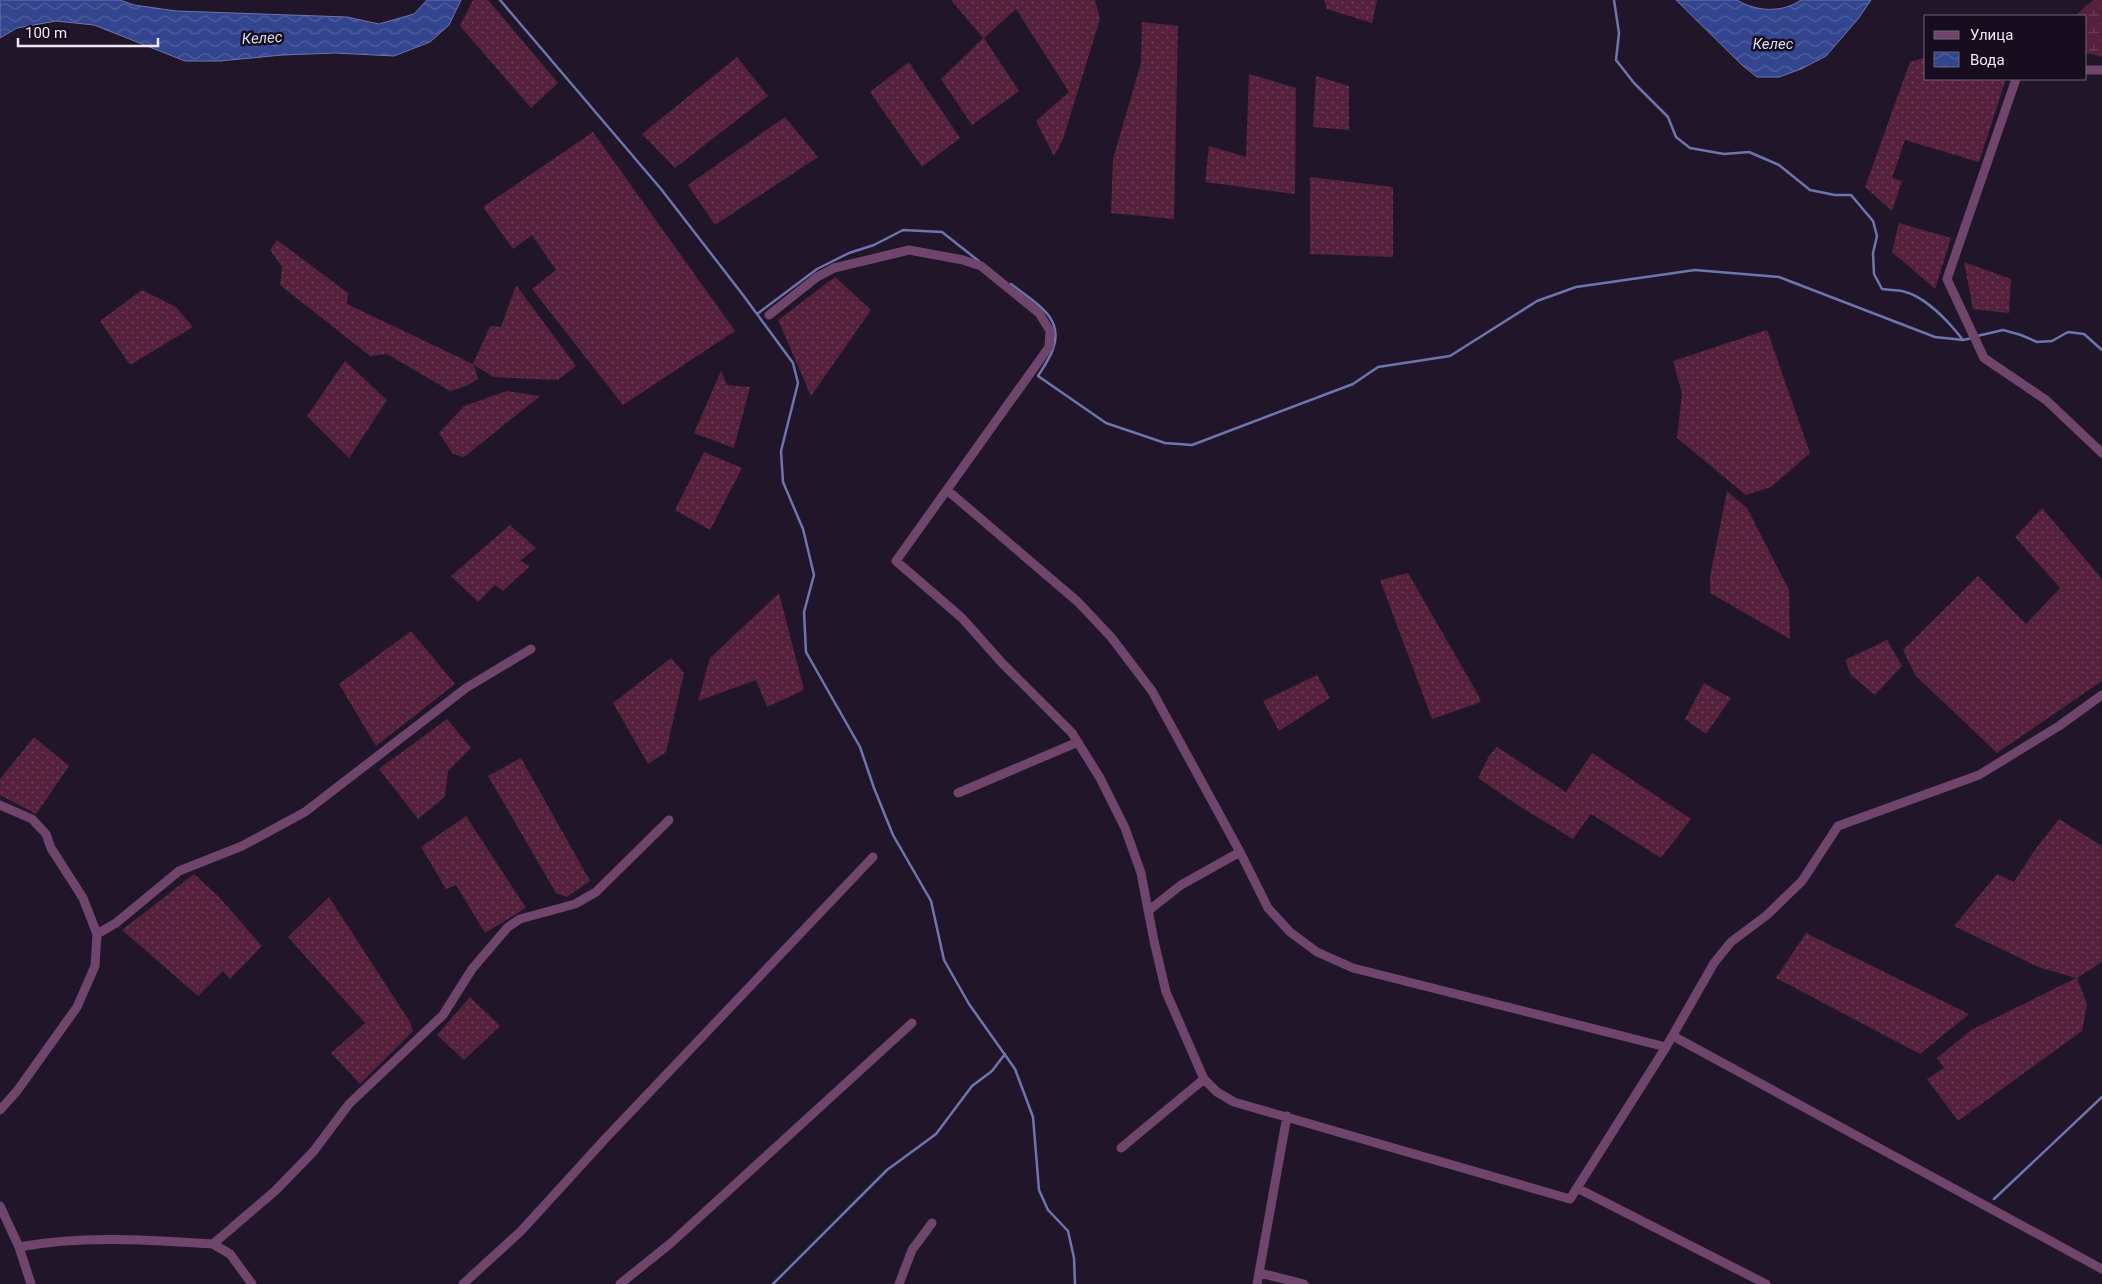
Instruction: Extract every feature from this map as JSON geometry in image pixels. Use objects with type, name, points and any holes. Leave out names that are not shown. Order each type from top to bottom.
[{"type":"street","points":[[2087,70],[2102,70]]},
{"type":"street","points":[[2016,80],[1947,279],[1984,358],[2046,400],[2102,453]]},
{"type":"street","points":[[769,315],[817,277],[834,268],[909,250],[963,260],[982,266],[1039,313],[1050,330],[1048,347],[896,561],[962,618],[1002,663],[1072,733],[1100,778],[1125,828],[1141,873],[1166,992],[1204,1079],[1216,1092],[1234,1102],[1288,1116],[1570,1199],[1673,1036],[1714,963],[1731,942],[1767,915],[1802,882],[1838,826],[1978,775],[2059,726],[2102,695]]},
{"type":"street","points":[[946,490],[1078,602],[1111,637],[1152,691],[1240,852],[1268,908],[1290,932],[1317,952],[1353,968],[1666,1047]]},
{"type":"street","points":[[97,934],[116,923],[179,871],[242,846],[305,812],[466,688],[531,649]]},
{"type":"street","points":[[958,793],[1078,742]]},
{"type":"street","points":[[0,805],[32,819],[46,834],[51,848],[83,898],[97,934],[95,966],[77,1007],[17,1091],[0,1110]]},
{"type":"street","points":[[213,1244],[275,1191],[313,1152],[349,1104],[443,1015],[472,969],[508,927],[520,919],[575,904],[596,892],[670,820]]},
{"type":"street","points":[[1148,910],[1180,885],[1240,852]]},
{"type":"street","points":[[463,1284],[520,1231],[604,1139],[873,857]]},
{"type":"street","points":[[620,1284],[671,1243],[912,1023]]},
{"type":"street","points":[[1673,1036],[2102,1269]]},
{"type":"street","points":[[1121,1148],[1204,1079]]},
{"type":"street","points":[[1257,1284],[1288,1116]]},
{"type":"street","points":[[1577,1188],[1766,1284]]},
{"type":"street","points":[[0,1206],[18,1247],[31,1284]]},
{"type":"street","points":[[900,1284],[912,1250],[932,1223]]},
{"type":"street","points":[[18,1247],[35,1244],[129,1239],[213,1244],[230,1254],[252,1284]]},
{"type":"street","points":[[1260,1273],[1304,1284]]},
{"type":"green space","points":[[473,0],[488,0],[558,83],[531,108],[460,26]]},
{"type":"green space","points":[[951,0],[1095,0],[1100,19],[1063,139],[1054,156],[1036,121],[1069,92],[1016,9],[984,38],[1019,91],[972,125],[941,79],[983,38]]},
{"type":"green space","points":[[1324,0],[1377,0],[1372,23],[1327,9]]},
{"type":"green space","points":[[2093,0],[2102,0],[2102,57],[2087,53],[2087,15],[2076,15]]},
{"type":"green space","points":[[1142,22],[1178,26],[1174,219],[1111,213],[1113,159],[1141,63]]},
{"type":"green space","points":[[737,57],[768,96],[675,168],[642,134]]},
{"type":"green space","points":[[1924,58],[1924,80],[2006,80],[1979,162],[1905,140],[1892,178],[1902,181],[1892,211],[1865,187],[1910,62]]},
{"type":"green space","points":[[909,62],[960,138],[922,167],[870,92]]},
{"type":"green space","points":[[1249,74],[1296,88],[1295,194],[1205,182],[1209,146],[1246,157]]},
{"type":"green space","points":[[1316,76],[1349,86],[1349,130],[1313,127]]},
{"type":"green space","points":[[785,117],[818,157],[715,225],[688,185]]},
{"type":"green space","points":[[593,132],[735,331],[623,405],[532,289],[556,270],[532,235],[513,249],[483,207]]},
{"type":"green space","points":[[1310,177],[1393,187],[1393,257],[1310,254]]},
{"type":"green space","points":[[1899,223],[1951,238],[1935,289],[1892,252]]},
{"type":"green space","points":[[277,240],[348,293],[347,304],[473,364],[490,326],[501,327],[516,285],[576,366],[558,380],[494,377],[474,365],[478,379],[466,386],[450,391],[387,354],[370,356],[280,285],[282,267],[270,250]]},
{"type":"green space","points":[[1964,262],[2011,279],[2009,313],[1973,309]]},
{"type":"green space","points":[[835,277],[871,310],[811,396],[778,320]]},
{"type":"green space","points":[[142,290],[176,307],[193,327],[130,365],[100,321]]},
{"type":"green space","points":[[1767,330],[1810,453],[1771,487],[1746,495],[1677,438],[1682,393],[1673,361]]},
{"type":"green space","points":[[345,361],[387,400],[349,458],[307,416]]},
{"type":"green space","points":[[721,371],[727,385],[750,387],[734,448],[694,433]]},
{"type":"green space","points":[[507,391],[540,396],[464,457],[453,454],[439,433],[464,406]]},
{"type":"green space","points":[[704,452],[742,468],[710,530],[675,510]]},
{"type":"green space","points":[[1727,491],[1747,508],[1789,590],[1790,639],[1710,593],[1710,577]]},
{"type":"green space","points":[[2042,508],[2102,579],[2102,681],[1997,753],[1915,675],[1903,650],[1978,576],[2026,624],[2060,588],[2015,537]]},
{"type":"green space","points":[[510,525],[536,548],[520,561],[530,566],[503,591],[495,585],[478,602],[451,576]]},
{"type":"green space","points":[[1408,573],[1481,702],[1432,719],[1380,580]]},
{"type":"green space","points":[[779,593],[804,690],[767,707],[756,680],[698,701],[710,658]]},
{"type":"green space","points":[[411,631],[455,684],[376,746],[339,684]]},
{"type":"green space","points":[[1887,640],[1902,666],[1875,695],[1851,675],[1845,660]]},
{"type":"green space","points":[[671,658],[684,673],[666,752],[648,764],[613,703]]},
{"type":"green space","points":[[1317,675],[1330,698],[1279,731],[1263,701]]},
{"type":"green space","points":[[1704,683],[1731,698],[1706,734],[1685,719]]},
{"type":"green space","points":[[447,719],[471,748],[448,771],[445,797],[418,819],[379,769]]},
{"type":"green space","points":[[34,737],[69,766],[36,814],[0,795],[0,779]]},
{"type":"green space","points":[[1497,747],[1566,792],[1592,753],[1691,819],[1661,858],[1591,814],[1573,839],[1478,778],[1489,756]]},
{"type":"green space","points":[[521,758],[590,881],[567,897],[556,893],[488,776]]},
{"type":"green space","points":[[466,816],[526,908],[485,933],[456,885],[446,889],[421,847]]},
{"type":"green space","points":[[2059,819],[2102,846],[2102,962],[2077,978],[2087,1004],[2082,1031],[1958,1121],[1927,1079],[1944,1068],[1937,1058],[1971,1030],[2076,978],[2038,967],[1954,926],[1997,874],[2014,882],[2034,851]]},
{"type":"green space","points":[[194,874],[219,897],[262,946],[230,979],[223,971],[198,996],[122,930]]},
{"type":"green space","points":[[329,897],[410,1022],[413,1031],[360,1084],[331,1053],[365,1023],[288,937]]},
{"type":"green space","points":[[1806,933],[1969,1014],[1920,1054],[1776,978]]},
{"type":"green space","points":[[470,997],[500,1026],[464,1060],[437,1035]]},
{"type":"water","name":"Келес","points":[[0,0],[120,0],[134,5],[176,11],[347,17],[379,24],[414,14],[427,0],[461,0],[449,25],[430,42],[394,56],[335,53],[282,55],[220,61],[185,61],[94,25],[56,21],[17,28],[0,38]]},
{"type":"water","name":"Келес","points":[[1676,0],[1737,0],[1761,9],[1778,9],[1801,0],[1871,0],[1858,19],[1826,56],[1801,69],[1779,77],[1757,77],[1742,65]]},
{"type":"waterway","points":[[500,0],[661,189],[793,363],[798,383],[781,451],[783,482],[803,529],[814,575],[804,612],[806,652],[860,747],[893,835],[931,901],[944,960],[969,1004],[1015,1069],[1033,1117],[1039,1190],[1048,1210],[1068,1231],[1074,1258],[1075,1284]]},
{"type":"waterway","points":[[1614,0],[1619,33],[1616,60],[1634,83],[1668,117],[1676,137],[1690,148],[1724,154],[1749,152],[1779,165],[1810,190],[1835,195],[1851,195],[1873,221],[1877,236],[1873,253],[1874,274],[1882,289],[1902,291],[1919,298],[1944,318],[1963,340]]},
{"type":"waterway","points":[[757,314],[817,269],[849,253],[874,245],[903,230],[942,232],[980,262]]},
{"type":"waterway","points":[[1011,284],[1045,311],[1055,327],[1056,337],[1053,349],[1038,376],[1106,423],[1165,443],[1192,445],[1353,384],[1378,367],[1450,356],[1537,301],[1576,287],[1695,270],[1779,277],[1935,337],[1963,340],[1972,338]]},
{"type":"waterway","points":[[1977,336],[2003,330],[2037,342],[2052,341],[2068,332],[2084,334],[2102,350]]},
{"type":"waterway","points":[[773,1284],[887,1170],[936,1134],[972,1086],[992,1071],[1005,1054]]},
{"type":"waterway","points":[[1994,1199],[2102,1097]]}]
